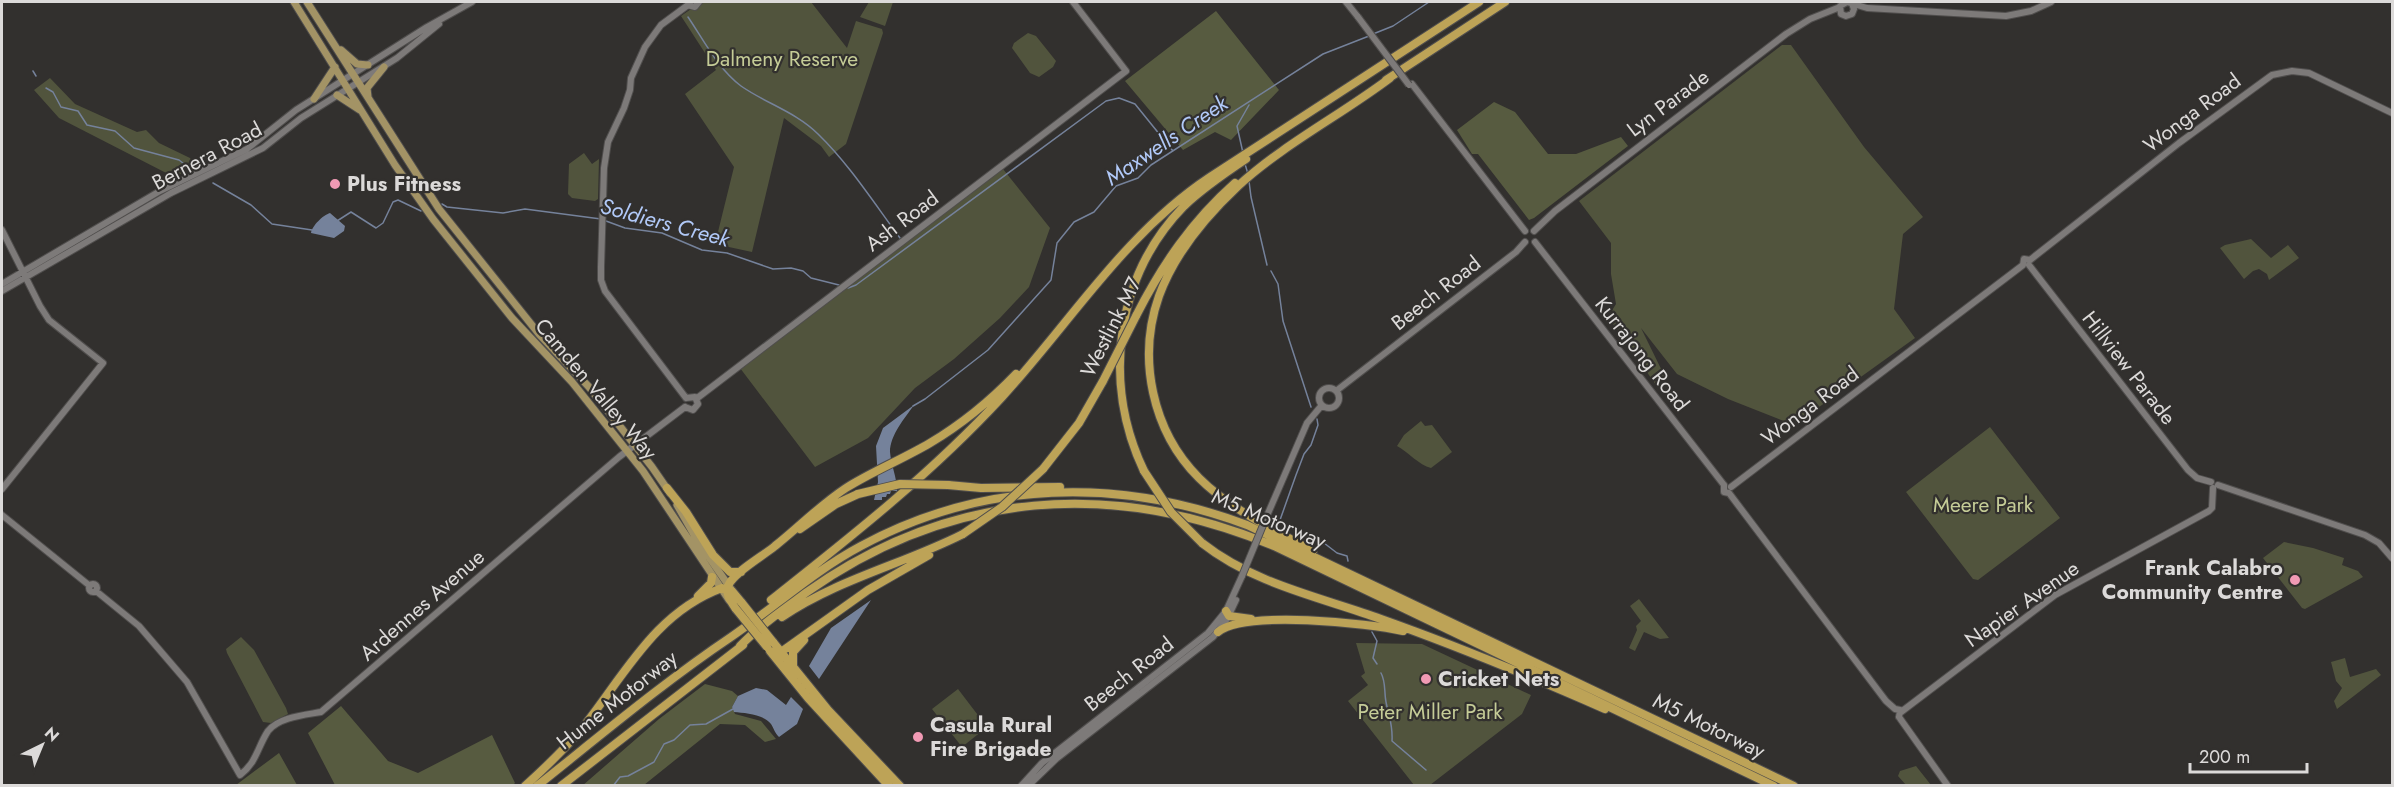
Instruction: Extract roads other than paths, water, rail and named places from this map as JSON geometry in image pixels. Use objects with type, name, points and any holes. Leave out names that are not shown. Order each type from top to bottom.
[{"type":"highway","points":[[1479,2],[1232,165],[1191,200],[1166,227],[1139,270],[1126,307],[1121,342],[1119,385],[1126,423],[1144,471],[1171,512],[1202,543],[1239,568],[1264,580],[1418,632],[1700,751]]},
{"type":"highway","points":[[1395,595],[1281,533],[1215,493],[1183,460],[1162,422],[1155,400],[1150,372],[1150,334],[1154,313],[1167,279],[1187,245],[1237,184],[1258,167],[1505,2]]},
{"type":"highway","name":"Westlink M7","points":[[719,643],[892,503],[935,465],[1019,378],[1132,241],[1197,185],[1232,165]]},
{"type":"highway","name":"Westlink M7","points":[[953,541],[961,538],[963,534],[1002,507],[1043,469],[1079,423],[1158,274],[1180,241],[1207,209],[1237,184]]},
{"type":"highway","points":[[689,605],[725,587],[815,510],[863,477],[907,456],[955,426],[1002,388],[1089,293]]},
{"type":"highway","points":[[790,533],[836,504],[858,494],[894,485],[1091,488],[1115,493]]},
{"type":"highway","points":[[667,488],[686,512],[717,561],[730,572],[741,572]]},
{"type":"highway","name":"M5 Motorway","points":[[719,643],[836,561],[909,524],[956,508],[1004,498],[1053,493],[1115,493],[1175,502],[1230,519],[1395,595],[1794,786]]},
{"type":"highway","name":"M5 Motorway","points":[[740,646],[772,619],[832,575],[891,544],[936,526],[991,512],[1039,505],[1101,504],[1139,507],[1196,519],[1237,531],[1274,546],[1774,786]]},
{"type":"highway","points":[[781,652],[878,584],[953,541]]},
{"type":"highway","points":[[740,646],[812,598],[849,580],[953,541]]},
{"type":"highway","points":[[525,786],[573,739],[645,643],[689,605],[711,583],[712,577]]},
{"type":"highway","points":[[725,587],[808,698],[889,786]]},
{"type":"highway","points":[[1227,614],[1263,622]]},
{"type":"highway","points":[[1218,632],[1227,626],[1324,620],[1389,628],[1417,635],[1533,679]]},
{"type":"highway","points":[[798,674],[792,662],[793,651],[823,623]]},
{"type":"highway","name":"Hume Motorway","points":[[537,786],[719,643]]},
{"type":"highway","name":"Hume Motorway","points":[[561,786],[740,646]]},
{"type":"highway","points":[[770,647],[781,652],[798,674],[900,786]]},
{"type":"main road","name":"Camden Valley Way","points":[[294,2],[402,174],[444,234],[512,318],[572,382],[627,451],[662,498],[712,577],[725,587]]},
{"type":"main road","name":"Camden Valley Way","points":[[307,2],[428,193],[528,321],[589,387],[635,445],[667,488],[725,587]]},
{"type":"main road","points":[[331,39],[357,64],[368,65]]},
{"type":"main road","points":[[369,100],[367,88],[384,66]]},
{"type":"main road","points":[[314,99],[335,67]]},
{"type":"main road","points":[[337,95],[362,111]]},
{"type":"street","name":"Bernera Road","points":[[2,291],[24,274],[160,191],[247,149],[292,113],[427,27],[472,2]]},
{"type":"street","points":[[686,398],[604,289],[601,280],[603,214],[606,153],[612,132],[630,90],[632,75],[643,50],[657,30],[687,3],[695,7],[699,2]]},
{"type":"street","name":"Ash Road","points":[[696,399],[1126,71],[1073,2]]},
{"type":"street","points":[[1347,2],[1525,231]]},
{"type":"street","points":[[1853,8],[1848,16],[1841,10],[1845,2],[1853,8],[1999,17],[2023,14],[2051,2]]},
{"type":"street","name":"Lyn Parade","points":[[1534,231],[1564,204],[1786,34],[1810,19],[1841,10]]},
{"type":"street","name":"Bernera Road","points":[[2,284],[171,193],[257,152],[301,118],[384,66],[449,16]]},
{"type":"street","name":"Wonga Road","points":[[1728,488],[2027,263],[2202,125],[2272,75],[2292,70],[2309,73],[2392,113]]},
{"type":"street","points":[[2,230],[40,306],[53,324],[103,363],[2,489]]},
{"type":"street","points":[[1525,231],[1534,231],[1537,236],[1535,242],[1525,242],[1522,237],[1525,231]]},
{"type":"street","name":"Beech Road","points":[[1336,391],[1516,252],[1525,242]]},
{"type":"street","name":"Kurrajong Road","points":[[1535,242],[1728,488],[1886,701],[1898,713],[1948,786]]},
{"type":"street","name":"Hillview Parade","points":[[2027,263],[2188,470],[2198,478],[2214,485],[2365,535],[2379,543],[2392,558]]},
{"type":"street","points":[[1329,387],[1336,391],[1339,400],[1335,406],[1328,408],[1322,405],[1319,397],[1321,391],[1329,387]]},
{"type":"street","points":[[685,407],[691,410],[696,408],[696,399],[691,396],[686,398]]},
{"type":"street","points":[[685,407],[686,398]]},
{"type":"street","name":"Beech Road","points":[[1028,786],[1056,759],[1218,632],[1307,423],[1322,405]]},
{"type":"street","points":[[627,451],[685,407]]},
{"type":"street","name":"Ardennes Avenue","points":[[2,515],[90,586],[95,585],[96,591],[139,626],[187,682],[240,775],[254,761],[269,730],[285,720],[321,712],[627,451]]},
{"type":"street","name":"Napier Avenue","points":[[1898,713],[2055,596],[2209,511],[2212,508],[2214,485]]},
{"type":"street","name":"Beech Road","points":[[1021,786],[1042,763],[1202,638],[1227,614]]},
{"type":"water","points":[[330,213],[345,226],[344,231],[334,238],[311,233],[318,221]]},
{"type":"water","points":[[914,405],[892,439],[890,452],[897,491],[891,491],[886,497],[882,497],[882,500],[874,500],[878,482],[876,446],[883,428]]},
{"type":"water","points":[[871,600],[819,679],[809,666],[831,628]]},
{"type":"water","points":[[756,688],[767,690],[786,705],[791,697],[803,709],[797,724],[779,737],[771,724],[763,718],[734,712],[732,707],[738,696]]},
{"type":"waterway","name":"Maxwells Creek","points":[[1373,34],[1393,26],[1429,2]]},
{"type":"waterway","points":[[688,17],[733,79],[750,92],[800,120],[818,134],[861,184],[900,238]]},
{"type":"waterway","name":"Maxwells Creek","points":[[913,406],[988,350],[1051,280],[1057,243],[1074,222],[1094,212],[1116,186],[1138,178],[1151,165],[1323,54],[1369,36]]},
{"type":"waterway","points":[[33,71],[36,76]]},
{"type":"waterway","name":"Soldiers Creek","points":[[46,88],[53,92],[61,107],[78,111],[87,125],[115,131],[134,148],[179,160],[188,167]]},
{"type":"waterway","name":"Soldiers Creek","points":[[848,288],[856,285],[1106,101],[1119,98],[1135,104],[1173,151]]},
{"type":"waterway","points":[[1243,153],[1237,126],[1249,105]]},
{"type":"waterway","points":[[1245,164],[1248,174]]},
{"type":"waterway","points":[[1249,181],[1267,265]]},
{"type":"waterway","name":"Soldiers Creek","points":[[213,183],[251,205],[272,224],[312,230]]},
{"type":"waterway","name":"Soldiers Creek","points":[[337,221],[351,212],[376,228],[383,223],[393,202],[398,200],[421,211]]},
{"type":"waterway","name":"Soldiers Creek","points":[[442,204],[447,207],[503,213],[525,209],[601,219]]},
{"type":"waterway","name":"Soldiers Creek","points":[[606,221],[625,228],[662,233],[702,250],[727,253],[773,269],[791,268],[803,271],[811,278],[839,285]]},
{"type":"waterway","points":[[1271,271],[1278,284],[1283,321],[1311,407]]},
{"type":"waterway","points":[[1298,531],[1286,526],[1280,520],[1304,454],[1311,445],[1318,425],[1317,419]]},
{"type":"waterway","points":[[1324,543],[1337,553],[1347,556],[1348,561]]},
{"type":"waterway","points":[[1372,632],[1377,641],[1373,658],[1377,664]]},
{"type":"waterway","points":[[1381,673],[1384,680],[1392,741],[1426,770]]},
{"type":"waterway","name":"Maxwells Creek","points":[[613,786],[620,777],[628,776],[654,762],[664,744],[674,740],[690,725],[706,724],[733,709]]},
{"type":"place","name":"Plus Fitness","points":[[335,184]]},
{"type":"place","name":"Frank Calabro Community Centre","points":[[2295,580]]},
{"type":"place","name":"Cricket Nets","points":[[1426,679]]},
{"type":"place","name":"Casula Rural Fire Brigade","points":[[918,737]]},
{"type":"park label","name":"Dalmeny Reserve","points":[[782,59]]},
{"type":"park label","name":"Meere Park","points":[[1983,505]]},
{"type":"park label","name":"Peter Miller Park","points":[[1430,712]]}]
